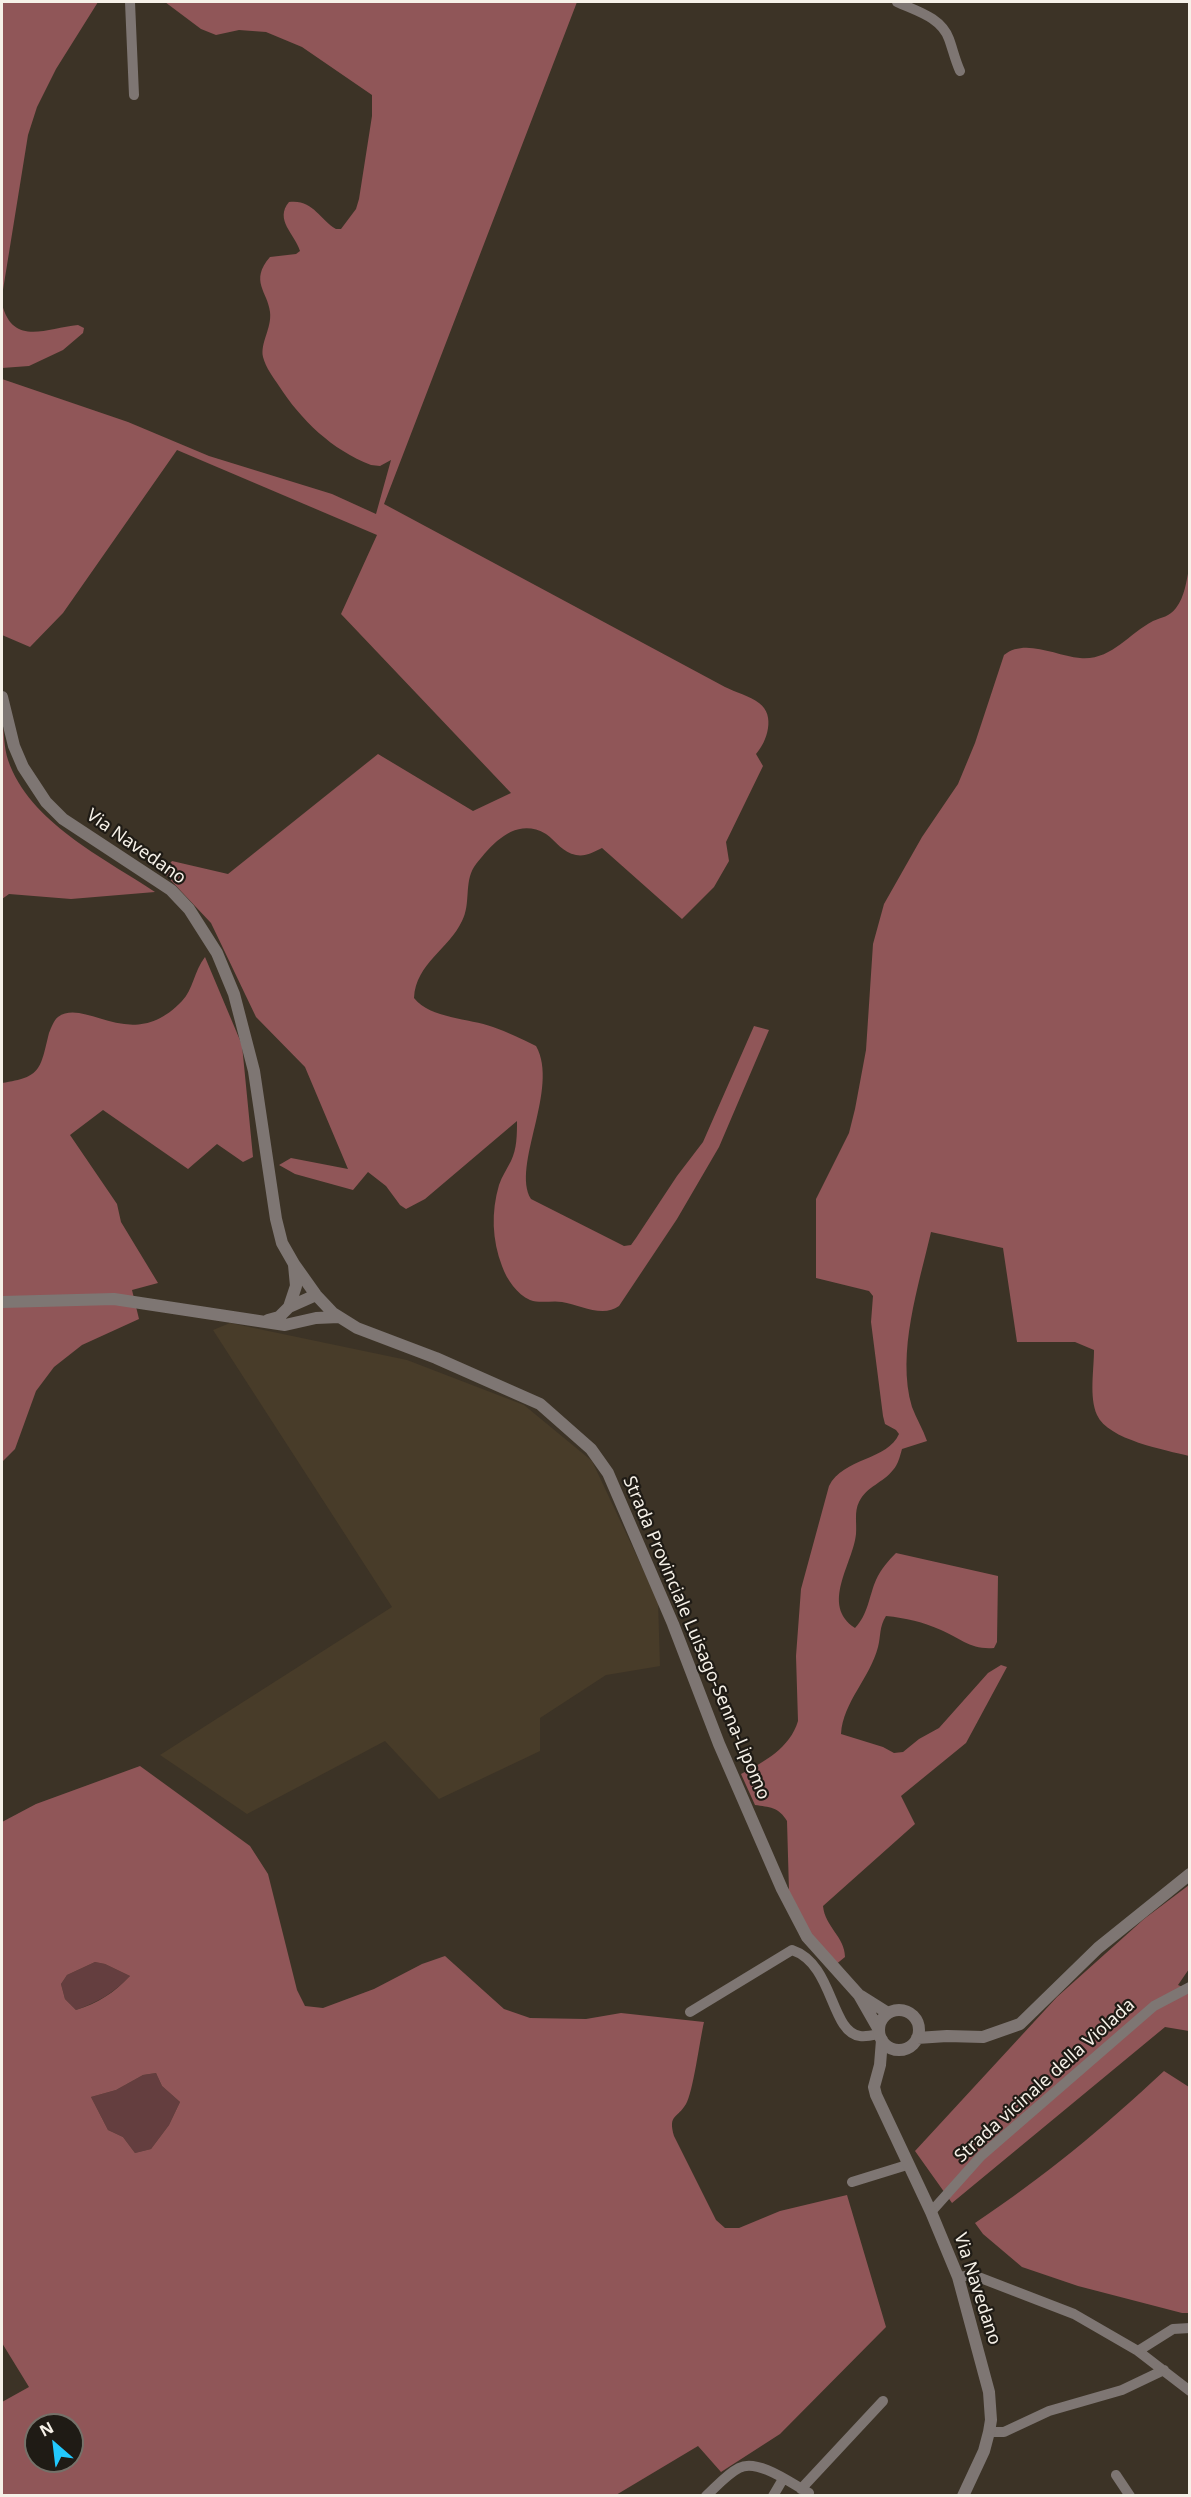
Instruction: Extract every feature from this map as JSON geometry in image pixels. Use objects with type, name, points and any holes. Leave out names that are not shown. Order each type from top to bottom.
[{"type":"street","points":[[130,2],[134,95]]},
{"type":"street","points":[[897,2],[938,22],[949,38],[952,54],[960,71]]},
{"type":"street","name":"Via Navedano","points":[[2,697],[19,756],[33,785],[46,802],[63,819],[171,890],[189,909],[217,953],[234,994],[245,1031],[254,1071],[276,1219],[282,1244],[294,1264]]},
{"type":"street","points":[[289,1307],[296,1286],[294,1264]]},
{"type":"street","name":"Strada Provinciale Luisago-Senna-Lipomo","points":[[294,1264],[316,1295],[340,1317],[357,1328],[436,1358],[540,1404],[591,1449],[608,1473],[673,1624],[719,1744],[782,1889],[807,1937],[859,1995],[880,2034]]},
{"type":"street","points":[[260,1322],[279,1317],[289,1307],[316,1295]]},
{"type":"street","points":[[304,1321],[316,1295]]},
{"type":"street","points":[[2,1302],[114,1299],[285,1324],[327,1316],[340,1317]]},
{"type":"street","points":[[880,2065],[899,2050],[907,2048],[917,2038],[983,2037],[1020,2024],[1098,1948],[1190,1874]]},
{"type":"street","points":[[690,2012],[792,1950],[804,1954],[818,1969],[848,2030],[860,2036],[880,2034]]},
{"type":"street","name":"Strada vicinale della Violada","points":[[932,2212],[981,2156],[1154,2006],[1190,1987]]},
{"type":"street","name":"Strada Provinciale Luisago-Senna-Lipomo","points":[[859,1995],[888,2013]]},
{"type":"street","points":[[899,2050],[888,2047],[880,2034],[881,2022],[888,2013],[907,2011],[918,2023],[947,2036]]},
{"type":"street","points":[[917,2038],[918,2023]]},
{"type":"street","name":"Via Navedano","points":[[880,2034],[880,2065],[874,2087],[876,2095],[907,2164],[932,2212],[958,2277],[989,2392],[991,2413],[989,2432],[984,2451],[963,2496]]},
{"type":"street","points":[[852,2182],[907,2164]]},
{"type":"street","points":[[958,2277],[973,2275],[1074,2314],[1138,2350],[1190,2391]]},
{"type":"street","points":[[1138,2350],[1173,2329],[1190,2328]]},
{"type":"street","points":[[989,2432],[1004,2432],[1049,2411],[1122,2390],[1164,2370]]},
{"type":"street","points":[[706,2496],[739,2468],[750,2464],[759,2466],[805,2491],[883,2401]]},
{"type":"street","points":[[1116,2475],[1130,2496]]},
{"type":"street","points":[[773,2496],[783,2479]]},
{"type":"shaded area","points":[[2,2],[98,2],[56,69],[37,107],[28,135],[2,296]]},
{"type":"shaded area","points":[[165,2],[577,2],[384,504],[725,687],[751,698],[764,708],[767,714],[766,736],[756,754],[763,766],[726,842],[729,861],[714,887],[682,919],[602,848],[586,855],[571,854],[546,834],[535,829],[524,828],[496,842],[474,867],[469,880],[462,921],[427,966],[416,986],[414,998],[430,1010],[493,1027],[536,1046],[542,1063],[543,1083],[527,1167],[526,1185],[531,1199],[624,1246],[631,1245],[677,1176],[703,1142],[754,1026],[769,1030],[719,1147],[677,1219],[619,1306],[613,1309],[599,1311],[562,1302],[530,1300],[513,1286],[507,1276],[496,1246],[494,1216],[499,1185],[514,1152],[517,1121],[425,1199],[406,1209],[400,1205],[386,1186],[368,1172],[353,1190],[295,1174],[279,1165],[291,1158],[348,1169],[305,1067],[256,1017],[211,923],[163,872],[172,861],[228,874],[378,754],[473,811],[511,793],[341,614],[377,535],[177,450],[63,613],[30,647],[2,635],[2,379],[128,422],[209,456],[332,494],[376,514],[391,460],[380,466],[371,465],[343,451],[319,433],[288,399],[268,369],[263,357],[270,312],[261,286],[261,273],[270,257],[296,254],[300,251],[287,227],[285,209],[289,202],[304,204],[330,225],[341,229],[356,209],[359,199],[372,116],[372,95],[302,47],[266,32],[239,30],[216,35],[201,29]]},
{"type":"shaded area","points":[[2,304],[7,317],[14,326],[22,330],[32,332],[78,325],[84,328],[83,333],[63,350],[29,366],[2,368]]},
{"type":"shaded area","points":[[1189,569],[1189,1456],[1138,1443],[1103,1424],[1097,1415],[1093,1400],[1094,1350],[1075,1342],[1017,1342],[1003,1248],[931,1232],[915,1296],[907,1364],[912,1407],[927,1441],[902,1449],[895,1468],[866,1492],[859,1502],[854,1546],[841,1584],[840,1608],[845,1619],[855,1628],[866,1611],[878,1576],[896,1553],[998,1576],[997,1642],[994,1648],[979,1647],[928,1625],[886,1616],[874,1658],[846,1711],[841,1734],[883,1747],[894,1753],[903,1752],[919,1739],[939,1728],[988,1673],[1001,1665],[1007,1667],[966,1743],[901,1796],[915,1824],[823,1906],[827,1920],[842,1944],[845,1957],[829,1970],[789,1891],[787,1821],[777,1810],[755,1805],[741,1774],[767,1759],[783,1746],[798,1721],[796,1656],[801,1589],[829,1486],[844,1470],[885,1449],[899,1434],[885,1424],[883,1416],[871,1322],[873,1296],[869,1291],[816,1278],[816,1199],[849,1133],[855,1109],[866,1050],[873,944],[884,904],[922,837],[958,784],[975,743],[1004,655],[1021,648],[1041,649],[1080,658],[1091,658],[1110,651],[1144,626],[1173,611],[1183,594]]},
{"type":"shaded area","points":[[2,719],[8,760],[18,782],[33,802],[70,836],[155,892],[71,899],[9,894],[2,899]]},
{"type":"shaded area","points":[[205,957],[242,1045],[253,1157],[243,1162],[217,1144],[188,1169],[103,1110],[70,1135],[117,1204],[121,1222],[158,1283],[132,1290],[139,1319],[82,1345],[54,1367],[36,1391],[15,1449],[2,1462],[2,1083],[25,1078],[37,1069],[41,1063],[50,1031],[58,1017],[69,1013],[82,1014],[128,1025],[145,1023],[163,1016],[186,997]]},
{"type":"shaded area","points":[[230,1323],[407,1360],[524,1405],[592,1461],[658,1601],[660,1666],[606,1675],[540,1718],[540,1751],[439,1799],[385,1741],[247,1814],[160,1755],[392,1607],[213,1330]]},
{"type":"shaded area","points":[[140,1766],[250,1846],[268,1874],[297,1990],[305,2006],[323,2008],[374,1989],[422,1964],[445,1956],[504,2009],[530,2018],[586,2019],[621,2013],[704,2022],[689,2098],[683,2109],[674,2117],[672,2129],[716,2220],[725,2228],[739,2228],[780,2211],[847,2195],[886,2327],[780,2434],[721,2472],[698,2446],[616,2495],[2,2495],[2,2402],[29,2387],[2,2343],[2,1822],[36,1804]],"holes":[[[95,1962],[105,1964],[130,1976],[105,1997],[76,2010],[65,1999],[61,1984],[67,1975]],[[156,2073],[162,2086],[180,2102],[169,2125],[151,2149],[135,2153],[123,2137],[108,2130],[91,2097],[116,2090],[143,2075]]]},
{"type":"shaded area","points":[[1189,1885],[1189,1969],[1178,1985],[1189,1990],[1189,2031],[1165,2027],[952,2203],[915,2151],[1057,1997],[1144,1919]]},
{"type":"shaded area","points":[[95,1962],[105,1964],[130,1976],[105,1996],[76,2010],[65,1999],[61,1984],[67,1975]]},
{"type":"shaded area","points":[[1164,2071],[1189,2087],[1189,2313],[1078,2286],[1022,2267],[983,2234],[975,2223],[1072,2151]]},
{"type":"shaded area","points":[[156,2073],[162,2086],[180,2102],[169,2125],[151,2149],[135,2153],[123,2137],[108,2130],[91,2097],[116,2090],[143,2075]]}]
